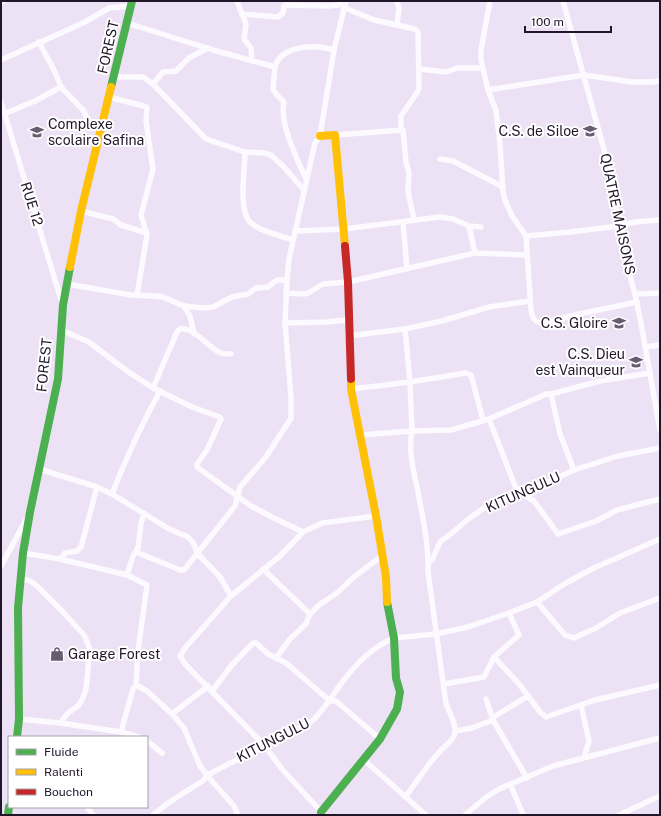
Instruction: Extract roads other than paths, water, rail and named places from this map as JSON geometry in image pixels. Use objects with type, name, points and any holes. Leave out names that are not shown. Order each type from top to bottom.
[{"type":"street","points":[[237,1],[246,24],[244,39],[251,48],[252,61]]},
{"type":"street","points":[[397,1],[399,8],[397,25]]},
{"type":"street","points":[[490,1],[481,50],[483,68],[488,90],[496,111],[504,196],[508,209],[526,236],[530,301],[534,321],[541,323],[637,302]]},
{"type":"street","name":"QUATRE MAISONS","points":[[563,1],[608,164],[625,262],[637,302],[650,373],[658,401],[660,430]]},
{"type":"street","points":[[1,60],[85,22],[109,8],[131,4]]},
{"type":"street","name":"FOREST","points":[[17,736],[19,719],[18,608],[23,553],[30,512],[58,379],[63,306],[81,211],[131,4]]},
{"type":"street","points":[[242,14],[278,17],[283,13],[284,6],[286,5],[330,6],[345,4],[374,20],[415,29],[418,32],[419,88],[416,95],[401,116],[401,130],[403,132],[406,162],[409,172],[408,191],[414,220]]},
{"type":"street","points":[[136,552],[182,570],[186,568],[197,552],[235,506],[240,487],[266,457],[291,418],[292,397],[285,323],[286,280],[306,179],[315,142],[320,136],[334,50],[345,4]]},
{"type":"street","points":[[127,23],[275,67]]},
{"type":"street","points":[[39,42],[61,87],[84,111],[86,119],[101,129]]},
{"type":"street","points":[[306,179],[293,151],[283,120],[282,110],[284,102],[274,91],[273,86],[275,67],[278,59],[287,51],[324,47],[334,50]]},
{"type":"street","points":[[153,84],[163,72],[176,70],[189,58],[208,48]]},
{"type":"street","points":[[419,69],[446,72],[457,68],[483,68]]},
{"type":"street","points":[[488,90],[584,75],[632,82],[654,82],[660,80]]},
{"type":"street","points":[[114,77],[143,77],[153,84],[206,139],[246,152],[271,155],[304,190]]},
{"type":"street","points":[[4,114],[61,87]]},
{"type":"street","points":[[109,97],[147,107],[146,121],[153,169],[141,215],[147,233],[137,295]]},
{"type":"street","name":"RUE 12","points":[[1,102],[63,306]]},
{"type":"street","points":[[320,136],[401,130]]},
{"type":"street","points":[[334,135],[348,282],[348,336],[351,389],[357,423],[361,435],[376,516],[386,577],[387,602],[394,638],[396,678],[400,692],[397,709],[380,739],[323,813],[282,769],[264,745],[182,660],[180,656],[185,648],[231,596],[280,556],[303,532],[322,523],[376,516]]},
{"type":"street","points":[[246,152],[243,197],[246,213],[250,221],[258,227],[293,240]]},
{"type":"street","points":[[440,159],[453,161],[503,187]]},
{"type":"street","points":[[81,211],[113,219],[120,225],[147,233]]},
{"type":"street","points":[[296,231],[344,229],[445,217],[469,226],[481,227]]},
{"type":"street","points":[[526,236],[570,232],[619,226],[635,222],[660,220]]},
{"type":"street","points":[[403,222],[407,269]]},
{"type":"street","points":[[469,226],[475,253]]},
{"type":"street","points":[[286,293],[304,294],[323,284],[348,282],[475,253],[527,255]]},
{"type":"street","points":[[67,284],[131,295],[163,297],[192,308],[213,308],[232,297],[248,294],[256,288],[268,287],[277,280],[286,280]]},
{"type":"street","points":[[635,294],[660,294]]},
{"type":"street","points":[[348,336],[405,329],[442,322],[489,307],[530,301]]},
{"type":"street","points":[[184,306],[190,316],[194,334]]},
{"type":"street","points":[[285,323],[348,320]]},
{"type":"street","points":[[153,388],[178,330],[184,328],[217,352],[230,354]]},
{"type":"street","points":[[405,329],[410,382],[412,431],[410,439],[410,455],[424,524],[429,562]]},
{"type":"street","points":[[61,330],[89,342],[127,371],[153,388],[192,407],[221,418],[207,450],[197,465],[205,474],[250,506],[303,532]]},
{"type":"street","points":[[646,347],[660,345]]},
{"type":"street","points":[[351,389],[433,379],[465,373],[471,376],[486,420],[521,495],[534,501],[558,534],[596,521],[617,510],[660,499]]},
{"type":"street","points":[[361,435],[451,430],[486,420],[542,395],[600,381],[650,373]]},
{"type":"street","points":[[112,494],[124,462],[160,391]]},
{"type":"street","points":[[551,394],[560,434],[574,470]]},
{"type":"street","name":"KITUNGULU","points":[[455,731],[454,724],[446,704],[428,572],[429,562],[432,560],[438,545],[467,520],[487,506],[496,502],[521,495],[574,470],[618,456],[660,448]]},
{"type":"street","points":[[39,469],[96,487],[112,494],[169,529],[190,539],[197,552],[220,578],[231,596]]},
{"type":"street","points":[[60,559],[65,553],[77,551],[81,547],[96,487]]},
{"type":"street","points":[[1,566],[30,512]]},
{"type":"street","points":[[127,575],[133,556],[138,548],[144,513]]},
{"type":"street","points":[[436,634],[468,627],[537,602],[566,583],[660,539]]},
{"type":"street","points":[[427,546],[438,545]]},
{"type":"street","points":[[23,553],[60,559],[127,575],[147,584],[148,586],[138,651],[136,685],[133,689],[122,732]]},
{"type":"street","points":[[276,658],[293,636],[304,626],[310,614],[319,605],[337,593],[355,576],[382,556]]},
{"type":"street","points":[[263,570],[310,614]]},
{"type":"street","points":[[21,578],[30,581],[49,598],[84,635],[90,649],[86,689],[83,698],[78,706],[68,713],[60,723]]},
{"type":"street","points":[[537,602],[565,635],[574,638],[596,628],[620,613],[660,598]]},
{"type":"street","points":[[444,684],[484,677],[494,657],[519,635],[509,613]]},
{"type":"street","name":"KITUNGULU","points":[[153,815],[161,808],[204,780],[206,775],[311,722],[322,712],[345,679],[373,650],[394,638],[436,634]]},
{"type":"street","points":[[172,714],[210,689],[253,643],[256,643],[268,654],[286,663],[330,701],[336,701],[380,739]]},
{"type":"street","points":[[494,657],[520,685],[540,712],[546,717],[595,700],[660,686]]},
{"type":"street","points":[[136,685],[146,691],[172,714],[184,728],[191,741],[198,761],[206,775],[234,806],[238,815]]},
{"type":"street","points":[[406,796],[441,750],[452,739],[455,731],[472,728],[493,719],[528,696]]},
{"type":"street","points":[[486,699],[493,719],[527,778]]},
{"type":"street","points":[[582,705],[589,741],[584,757]]},
{"type":"street","points":[[19,719],[122,732],[130,736]]},
{"type":"street","points":[[465,815],[485,798],[510,784],[553,766],[660,738]]},
{"type":"street","points":[[148,742],[162,753]]},
{"type":"street","points":[[364,760],[426,815]]},
{"type":"street","points":[[510,784],[523,814]]},
{"type":"street","points":[[619,815],[660,796]]},
{"type":"street","points":[[161,808],[163,815]]},
{"type":"place","name":"C.S. de Siloe","points":[[590,131]]},
{"type":"place","name":"Complexe scolaire Safina","points":[[37,132]]},
{"type":"place","name":"C.S. Gloire","points":[[619,323]]},
{"type":"place","name":"C.S. Dieu est Vainqueur","points":[[636,362]]},
{"type":"place","name":"Garage Forest","points":[[57,654]]}]
